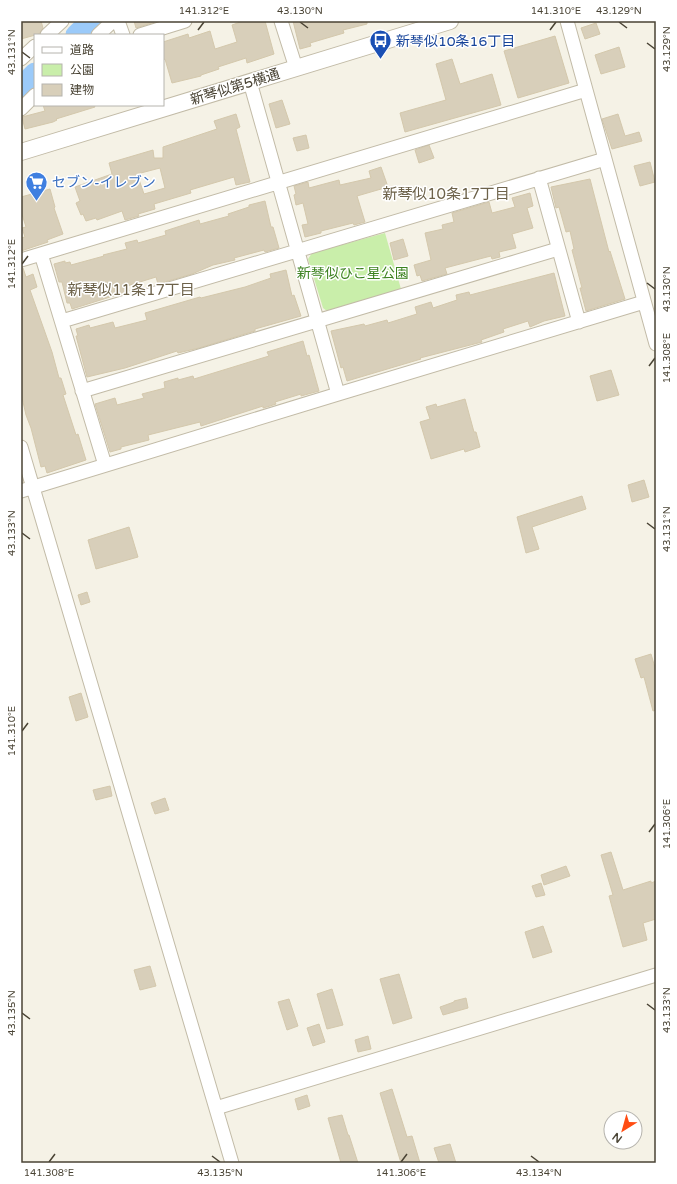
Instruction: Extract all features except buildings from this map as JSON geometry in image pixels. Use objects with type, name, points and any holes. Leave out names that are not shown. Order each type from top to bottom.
[{"type":"street","points":[[48,34],[62,21]]},
{"type":"street","points":[[99,34],[113,21]]},
{"type":"street","points":[[118,21],[123,34]]},
{"type":"street","points":[[143,34],[185,21]]},
{"type":"street","points":[[281,21],[296,68]]},
{"type":"street","name":"新琴似第5横通","points":[[164,104],[250,82],[450,21]]},
{"type":"street","points":[[567,21],[656,344]]},
{"type":"street","points":[[21,59],[34,47]]},
{"type":"street","points":[[250,82],[338,394]]},
{"type":"street","points":[[21,260],[586,90]]},
{"type":"street","points":[[21,109],[34,96]]},
{"type":"street","name":"新琴似第5横通","points":[[21,152],[158,106]]},
{"type":"street","points":[[62,321],[605,159]]},
{"type":"street","points":[[539,178],[579,322]]},
{"type":"street","points":[[82,391],[558,249]]},
{"type":"street","points":[[41,254],[104,465]]},
{"type":"street","points":[[27,489],[644,302]]},
{"type":"street","points":[[21,447],[27,489],[232,1163]]},
{"type":"street","points":[[216,1108],[656,975]]},
{"type":"green space","name":"新琴似ひこ星公園","points":[[385,233],[401,289],[327,311],[323,308],[308,259],[312,253]]},
{"type":"waterway","points":[[77,34],[91,21]]},
{"type":"waterway","points":[[21,87],[34,74]]},
{"type":"place","name":"新琴似10条16丁目","points":[[380,60]]},
{"type":"place","name":"セブン-イレブン","points":[[37,202]]},
{"type":"district","name":"新琴似10条17丁目","points":[[446,194]]},
{"type":"district","name":"新琴似11条17丁目","points":[[131,290]]}]
